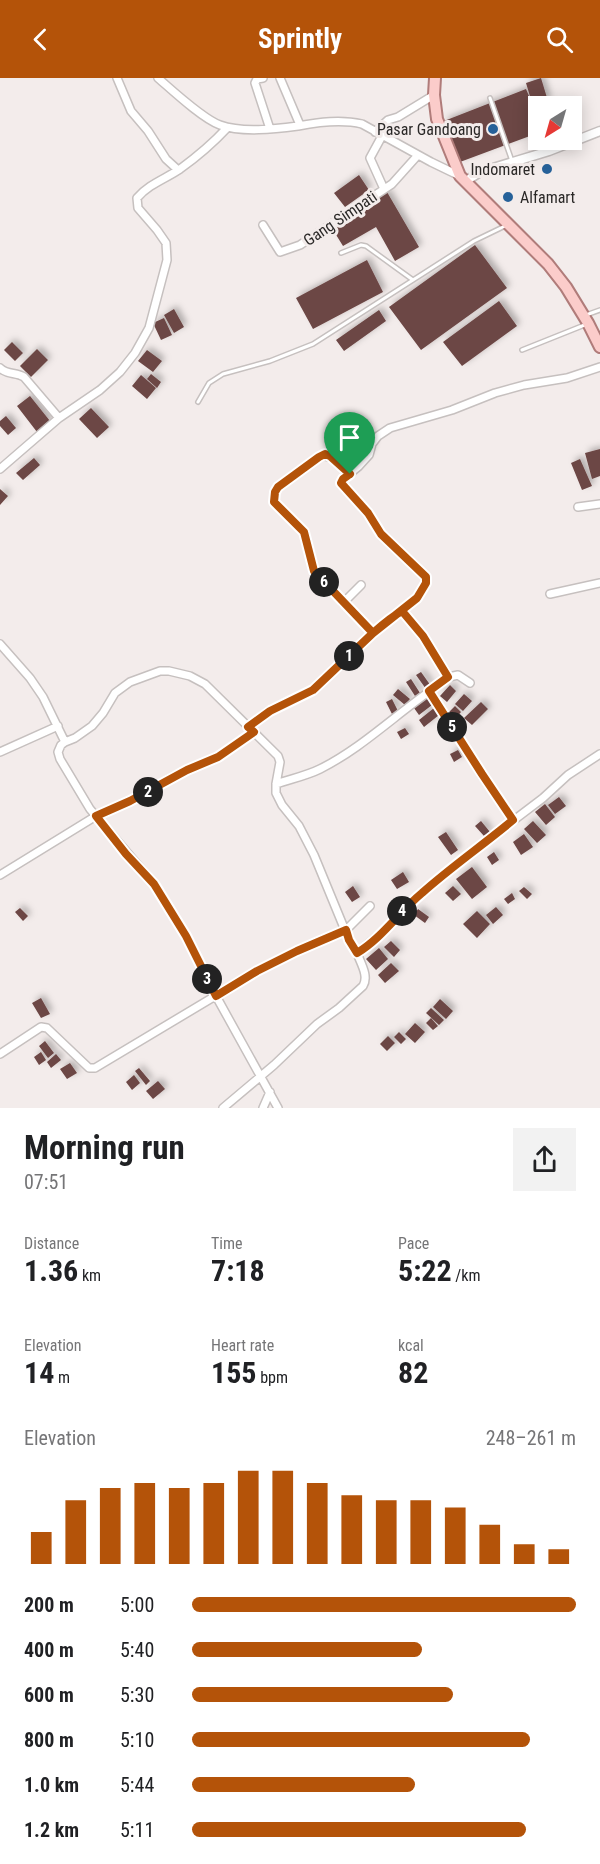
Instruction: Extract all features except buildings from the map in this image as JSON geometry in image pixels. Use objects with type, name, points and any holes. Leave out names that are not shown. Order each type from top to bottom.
[{"type":"main road","points":[[435,78],[434,96],[437,119],[463,178],[548,264],[566,287],[600,347]]},
{"type":"street","points":[[117,78],[131,111],[148,131],[166,159],[178,170]]},
{"type":"street","points":[[158,78],[217,124],[227,128],[270,129],[312,122],[353,122],[362,124],[463,178],[549,151],[600,131]]},
{"type":"street","points":[[262,78],[257,79],[255,83],[270,129]]},
{"type":"street","points":[[280,78],[300,125]]},
{"type":"street","points":[[375,132],[388,120],[398,117],[434,96]]},
{"type":"street","points":[[0,469],[59,418],[100,390],[120,372],[135,353],[149,328],[167,260],[165,243],[138,208],[137,198],[144,189],[178,170],[202,152],[227,128]]},
{"type":"street","points":[[382,136],[370,158],[384,189]]},
{"type":"street","name":"Gang Simpati","points":[[263,225],[280,252],[300,245],[392,184],[418,155]]},
{"type":"street","points":[[0,876],[96,816],[218,757],[270,711],[313,690],[387,620],[402,611],[423,591],[426,577],[381,534],[368,513],[343,487],[342,481],[369,455],[372,444],[378,436],[390,428],[452,410],[495,393],[524,385],[567,378],[600,367]]},
{"type":"street","points":[[0,368],[8,373],[24,377],[59,418]]},
{"type":"street","points":[[350,474],[325,454],[278,487],[273,496],[276,504],[305,534],[314,571],[373,633]]},
{"type":"street","points":[[578,507],[600,504]]},
{"type":"street","points":[[550,594],[600,583]]},
{"type":"street","points":[[343,603],[361,585]]},
{"type":"street","points":[[402,611],[423,636],[448,677]]},
{"type":"street","points":[[0,644],[30,678],[43,697],[65,742]]},
{"type":"street","points":[[223,1108],[261,1075],[274,1065],[316,1024],[339,1008],[363,986],[366,983],[365,973],[314,855],[299,826],[282,805],[276,793],[279,759],[211,688],[199,680],[169,671],[160,671],[125,684],[92,726],[61,745],[58,752],[85,801],[126,854],[154,884],[186,936],[216,996],[261,1075],[279,1108]]},
{"type":"street","points":[[276,784],[317,771],[339,758],[448,677],[458,675],[470,683]]},
{"type":"street","points":[[429,691],[513,820]]},
{"type":"street","points":[[0,752],[58,726]]},
{"type":"street","points":[[357,953],[384,931],[424,890],[549,794],[568,776],[600,754]]},
{"type":"street","points":[[0,1054],[41,1027],[47,1028],[89,1068],[93,1068],[257,971],[346,930],[370,906]]},
{"type":"street","points":[[263,1108],[270,1092]]},
{"type":"lane","points":[[490,98],[512,161]]},
{"type":"lane","points":[[198,402],[202,391],[209,383],[223,374],[270,361],[313,344],[474,241],[509,224]]},
{"type":"lane","points":[[341,253],[361,245],[366,246],[413,280]]},
{"type":"lane","points":[[522,350],[600,310]]},
{"type":"place","name":"Pasar Gandoang","points":[[493,129]]},
{"type":"place","name":"Indomaret","points":[[547,169]]},
{"type":"place","name":"Alfamart","points":[[508,197]]},
{"type":"route","points":[[350,474],[325,454],[278,487],[273,496],[274,502],[304,532],[314,571],[373,633],[387,620],[394,615],[402,611],[423,636],[448,677],[429,691],[513,820],[424,890],[384,931],[357,953],[346,930],[257,971],[216,996],[186,936],[154,884],[126,854],[104,823],[96,816],[226,752],[254,732],[248,727],[261,716],[313,690],[387,620],[402,611],[423,591],[426,577],[381,534],[368,513],[343,487],[341,483],[343,479],[350,474]]}]
